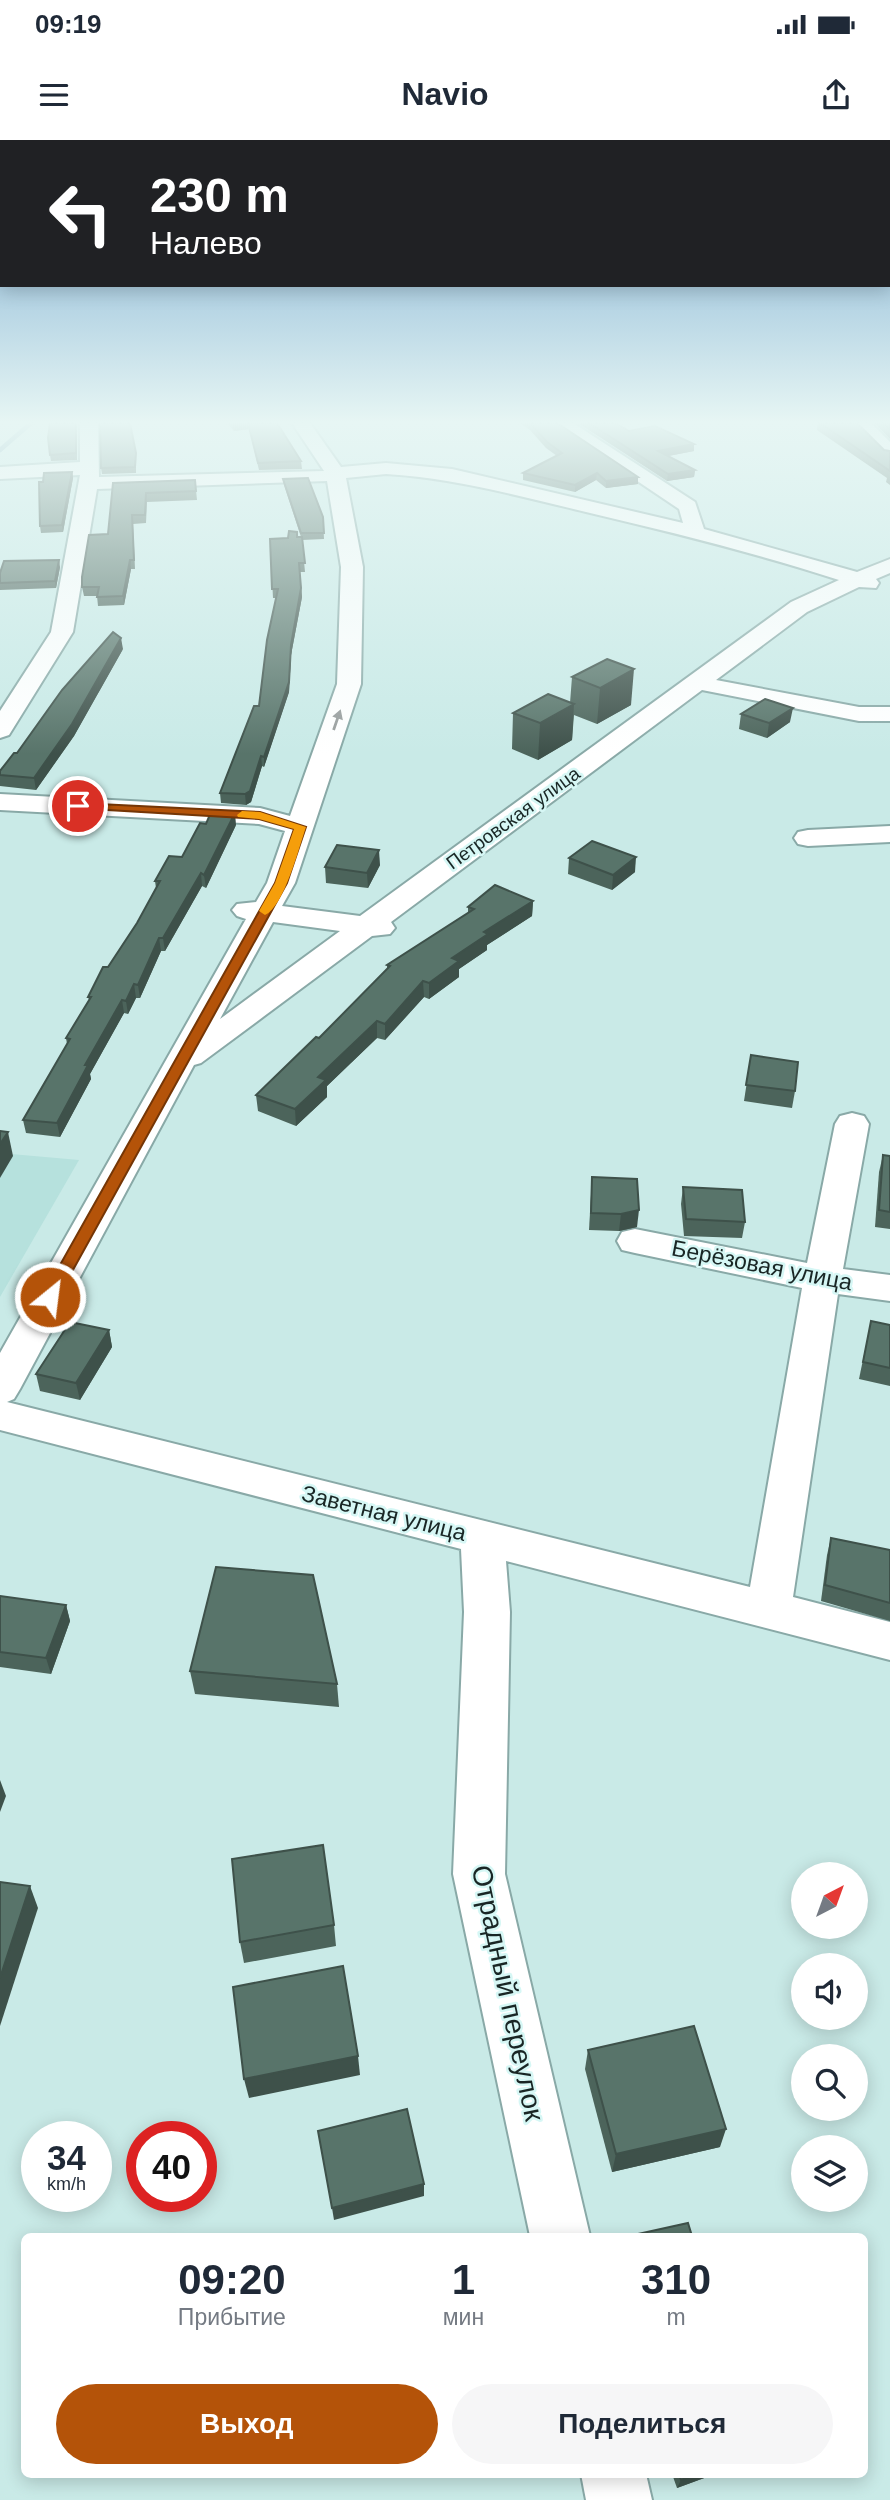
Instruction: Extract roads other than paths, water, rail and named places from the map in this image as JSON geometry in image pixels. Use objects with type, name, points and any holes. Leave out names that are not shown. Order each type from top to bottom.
[{"type":"street","points":[[0,730],[62,632],[79,533]]},
{"type":"street","points":[[0,1347],[162,1080],[256,911],[281,883],[292,825],[349,684],[352,567],[343,533]]},
{"type":"street","points":[[699,533],[876,581]]},
{"type":"street","name":"Петровская улица","points":[[362,919],[799,607],[876,581],[890,565]]},
{"type":"street","points":[[162,1080],[362,919],[712,686],[814,611],[876,581]]},
{"type":"street","points":[[712,686],[859,714],[890,714]]},
{"type":"street","points":[[0,802],[260,816],[292,825]]},
{"type":"street","points":[[808,838],[890,834]]},
{"type":"street","points":[[256,911],[362,919]]},
{"type":"street","points":[[0,1389],[162,1080],[256,911]]},
{"type":"street","points":[[768,1611],[822,1279],[852,1124]]},
{"type":"street","name":"Берёзовая улица","points":[[635,1241],[822,1279],[890,1288]]},
{"type":"street","name":"Заветная улица","points":[[0,1415],[890,1642]]},
{"type":"street","name":"Отрадный переулок","points":[[482,1538],[487,1612],[479,1874],[559,2233]]},
{"type":"street","points":[[614,2478],[619,2500]]}]
